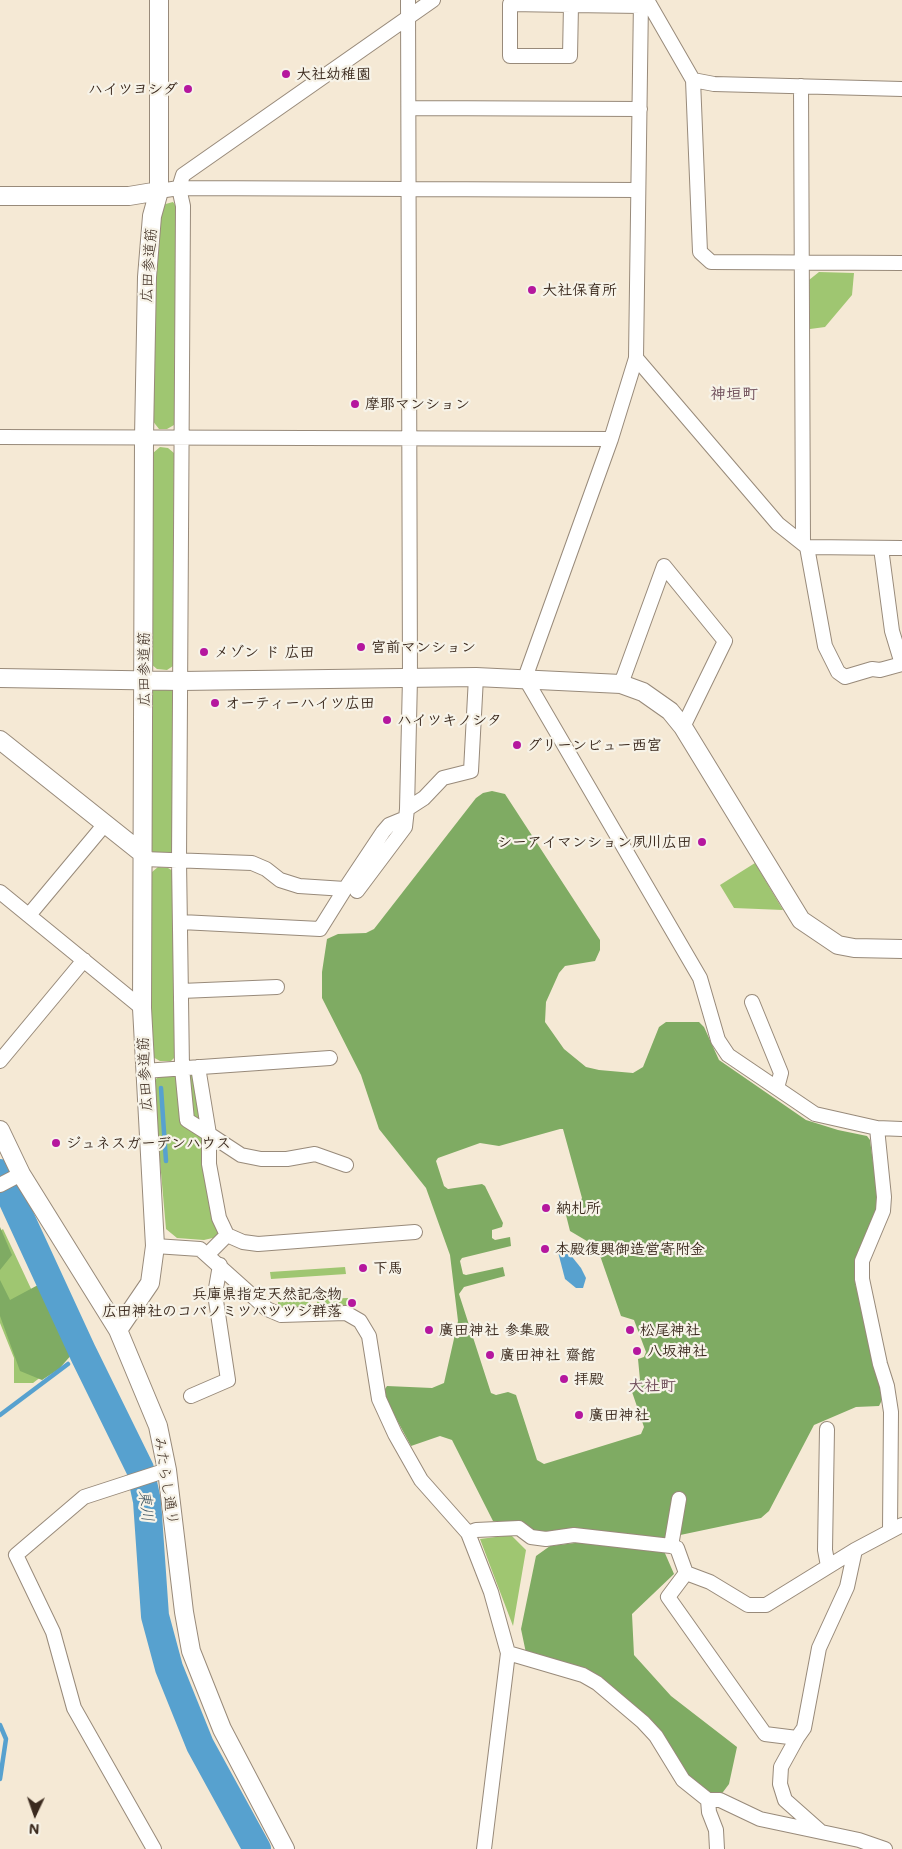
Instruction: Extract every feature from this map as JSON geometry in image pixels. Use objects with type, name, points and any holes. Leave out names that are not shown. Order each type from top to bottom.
[{"type":"street","name":"広田参道筋","points":[[118,1330],[150,1283],[155,1246],[142,1008],[144,437],[147,278],[152,216],[159,191],[159,0]]},
{"type":"street","points":[[407,813],[410,678],[408,438],[410,108],[408,0]]},
{"type":"street","points":[[346,1164],[315,1154],[287,1159],[241,1155],[187,1120],[182,1068],[179,860],[182,206],[179,188],[183,175],[433,0]]},
{"type":"street","points":[[571,5],[570,56],[510,56],[510,4],[571,5],[643,2]]},
{"type":"street","points":[[643,2],[693,80],[700,252],[711,262],[803,264],[902,263]]},
{"type":"street","points":[[525,678],[611,439],[636,358],[643,2]]},
{"type":"street","points":[[693,80],[714,84],[902,89]]},
{"type":"street","points":[[801,86],[805,545],[825,646],[838,672],[845,677],[872,669],[880,670],[902,664],[892,631],[881,548]]},
{"type":"street","points":[[410,108],[640,109]]},
{"type":"street","points":[[0,196],[129,196],[179,188],[409,191],[638,190]]},
{"type":"street","points":[[636,358],[778,524],[805,545],[902,548]]},
{"type":"street","points":[[0,437],[611,439]]},
{"type":"street","points":[[621,684],[664,566],[725,640],[683,727]]},
{"type":"street","points":[[0,678],[181,681],[476,677],[621,684],[643,692],[670,711],[683,727],[801,920],[838,945],[854,948],[902,949]]},
{"type":"street","points":[[181,922],[320,929],[351,890],[389,824],[407,813],[443,778],[471,772],[476,677]]},
{"type":"street","points":[[525,678],[700,978],[718,1040],[728,1055],[815,1114],[877,1128],[902,1129]]},
{"type":"street","points":[[0,740],[143,857],[252,863],[266,869],[280,880],[299,886],[351,890]]},
{"type":"street","points":[[29,915],[105,824]]},
{"type":"street","points":[[0,892],[142,1008]]},
{"type":"street","points":[[0,1061],[84,960]]},
{"type":"street","points":[[181,991],[277,987]]},
{"type":"street","points":[[752,1002],[781,1073],[777,1088]]},
{"type":"street","points":[[144,1072],[330,1058]]},
{"type":"street","points":[[198,1067],[209,1134],[209,1164],[219,1218],[227,1235],[243,1242],[258,1244],[415,1232]]},
{"type":"street","points":[[468,1533],[494,1528],[519,1528],[531,1537],[546,1539],[574,1535],[671,1546],[677,1548],[686,1573],[710,1582],[748,1605],[766,1605],[855,1550],[896,1528],[896,1407],[880,1364],[862,1279],[862,1261],[883,1211],[884,1197],[877,1128]]},
{"type":"street","name":"みたらし通り","points":[[0,1130],[18,1176],[118,1330],[158,1426],[167,1470],[184,1612],[191,1651],[222,1729],[285,1849]]},
{"type":"street","points":[[0,1185],[18,1176]]},
{"type":"street","points":[[208,1254],[227,1235]]},
{"type":"street","points":[[155,1246],[200,1249],[208,1254],[267,1309],[281,1315],[346,1313],[360,1321],[369,1336],[379,1399],[394,1434],[421,1480],[468,1533],[491,1592],[508,1653],[484,1849]]},
{"type":"street","points":[[191,1396],[228,1380],[215,1294],[220,1266]]},
{"type":"street","points":[[827,1429],[825,1550],[828,1566]]},
{"type":"street","points":[[154,1849],[74,1708],[53,1632],[16,1555],[84,1497],[167,1470]]},
{"type":"street","points":[[671,1546],[679,1499]]},
{"type":"street","points":[[822,1832],[785,1800],[780,1784],[781,1767],[804,1728],[819,1648],[848,1587],[855,1550]]},
{"type":"street","points":[[686,1573],[668,1597],[765,1734],[797,1738]]},
{"type":"street","points":[[508,1653],[583,1675],[597,1683],[643,1722],[656,1736],[683,1780],[708,1800],[720,1800],[760,1819],[859,1840],[885,1849]]},
{"type":"street","points":[[708,1800],[709,1812],[716,1830],[717,1849]]},
{"type":"green space","points":[[173,202],[176,206],[174,425],[167,429],[159,429],[152,420],[154,280],[162,205]]},
{"type":"green space","points":[[819,272],[854,273],[852,295],[825,327],[810,329],[809,280]]},
{"type":"green space","points":[[160,447],[168,448],[174,453],[173,666],[167,670],[157,669],[151,664],[153,453]]},
{"type":"green space","points":[[154,688],[172,689],[173,693],[173,851],[170,854],[154,853],[151,850],[151,693]]},
{"type":"green space","points":[[492,791],[505,794],[600,940],[600,950],[595,961],[565,966],[559,973],[546,1002],[545,1022],[564,1049],[586,1067],[633,1073],[643,1067],[659,1027],[666,1022],[699,1022],[704,1027],[719,1060],[806,1120],[838,1130],[867,1136],[870,1140],[879,1207],[856,1262],[855,1283],[882,1390],[881,1402],[879,1406],[856,1407],[814,1425],[769,1511],[761,1518],[666,1538],[660,1541],[531,1533],[521,1523],[493,1521],[452,1440],[440,1436],[411,1446],[385,1398],[387,1386],[432,1388],[444,1383],[458,1321],[450,1255],[426,1188],[379,1129],[361,1075],[322,998],[322,972],[327,939],[338,934],[366,933],[374,929],[476,798],[483,793]],"holes":[[[563,1129],[582,1198],[580,1202],[564,1207],[570,1231],[597,1247],[621,1316],[634,1320],[646,1352],[644,1357],[638,1359],[640,1380],[634,1383],[631,1389],[644,1427],[641,1434],[544,1464],[537,1460],[516,1395],[508,1392],[496,1395],[491,1393],[459,1294],[464,1287],[505,1276],[503,1267],[466,1275],[463,1274],[460,1261],[462,1258],[511,1246],[510,1237],[495,1240],[492,1238],[492,1230],[502,1227],[503,1223],[485,1186],[482,1184],[448,1189],[444,1186],[436,1161],[438,1158],[480,1143],[499,1146]]]},
{"type":"green space","points":[[755,863],[783,910],[734,908],[720,885]]},
{"type":"green space","points":[[158,867],[168,868],[173,871],[177,1055],[171,1061],[160,1061],[151,1056],[152,872]]},
{"type":"green space","points":[[192,1075],[197,1083],[219,1233],[217,1237],[204,1240],[177,1238],[166,1229],[153,1082],[159,1076]]},
{"type":"green space","points":[[0,1227],[12,1255],[0,1270]]},
{"type":"green space","points":[[3,1229],[64,1359],[33,1383],[14,1383],[14,1358],[0,1323],[0,1231]]},
{"type":"green space","points":[[345,1267],[346,1274],[271,1279],[270,1272]]},
{"type":"green space","points":[[0,1280],[10,1300],[38,1285],[73,1353],[59,1369],[42,1380],[20,1371],[0,1316]]},
{"type":"green space","points":[[348,1298],[348,1305],[317,1306],[317,1299]]},
{"type":"green space","points":[[309,1301],[309,1307],[278,1308],[278,1302]]},
{"type":"green space","points":[[511,1535],[526,1550],[513,1626],[480,1539]]},
{"type":"green space","points":[[583,1542],[664,1551],[674,1574],[632,1614],[634,1655],[671,1696],[737,1747],[729,1784],[720,1796],[711,1796],[686,1778],[586,1671],[526,1653],[521,1629],[536,1556],[550,1546]]},
{"type":"water","points":[[560,1247],[565,1248],[581,1268],[586,1278],[583,1288],[576,1288],[565,1279],[558,1252]]},
{"type":"waterway","points":[[161,1088],[166,1161]]},
{"type":"waterway","name":"東川","points":[[0,1173],[83,1353],[140,1469],[147,1501],[155,1616],[169,1668],[200,1745],[257,1849]]},
{"type":"waterway","points":[[0,1415],[68,1364]]},
{"type":"waterway","points":[[0,1725],[6,1739],[0,1779]]},
{"type":"place","name":"大社幼稚園","points":[[286,74]]},
{"type":"place","name":"ハイツヨシダ","points":[[188,89]]},
{"type":"place","name":"大社保育所","points":[[532,290]]},
{"type":"place","name":"摩耶マンション","points":[[355,404]]},
{"type":"place","name":"宮前マンション","points":[[361,647]]},
{"type":"place","name":"メゾン ド 広田","points":[[204,652]]},
{"type":"place","name":"オーティーハイツ広田","points":[[215,703]]},
{"type":"place","name":"ハイツキノシタ","points":[[387,720]]},
{"type":"place","name":"グリーンビュー西宮","points":[[517,745]]},
{"type":"place","name":"シーアイマンション夙川広田","points":[[702,842]]},
{"type":"place","name":"ジュネスガーデンハウス","points":[[56,1143]]},
{"type":"place","name":"納札所","points":[[546,1208]]},
{"type":"place","name":"本殿復興御造営寄附金","points":[[545,1249]]},
{"type":"place","name":"下馬","points":[[363,1268]]},
{"type":"place","name":"兵庫県指定天然記念物 広田神社のコバノミツバツツジ群落","points":[[352,1303]]},
{"type":"place","name":"廣田神社 参集殿","points":[[429,1330]]},
{"type":"place","name":"松尾神社","points":[[630,1330]]},
{"type":"place","name":"八坂神社","points":[[637,1351]]},
{"type":"place","name":"廣田神社 齋館","points":[[490,1355]]},
{"type":"place","name":"拝殿","points":[[564,1379]]},
{"type":"place","name":"廣田神社","points":[[579,1415]]},
{"type":"district","name":"神垣町","points":[[734,394]]},
{"type":"district","name":"大社町","points":[[652,1386]]}]
